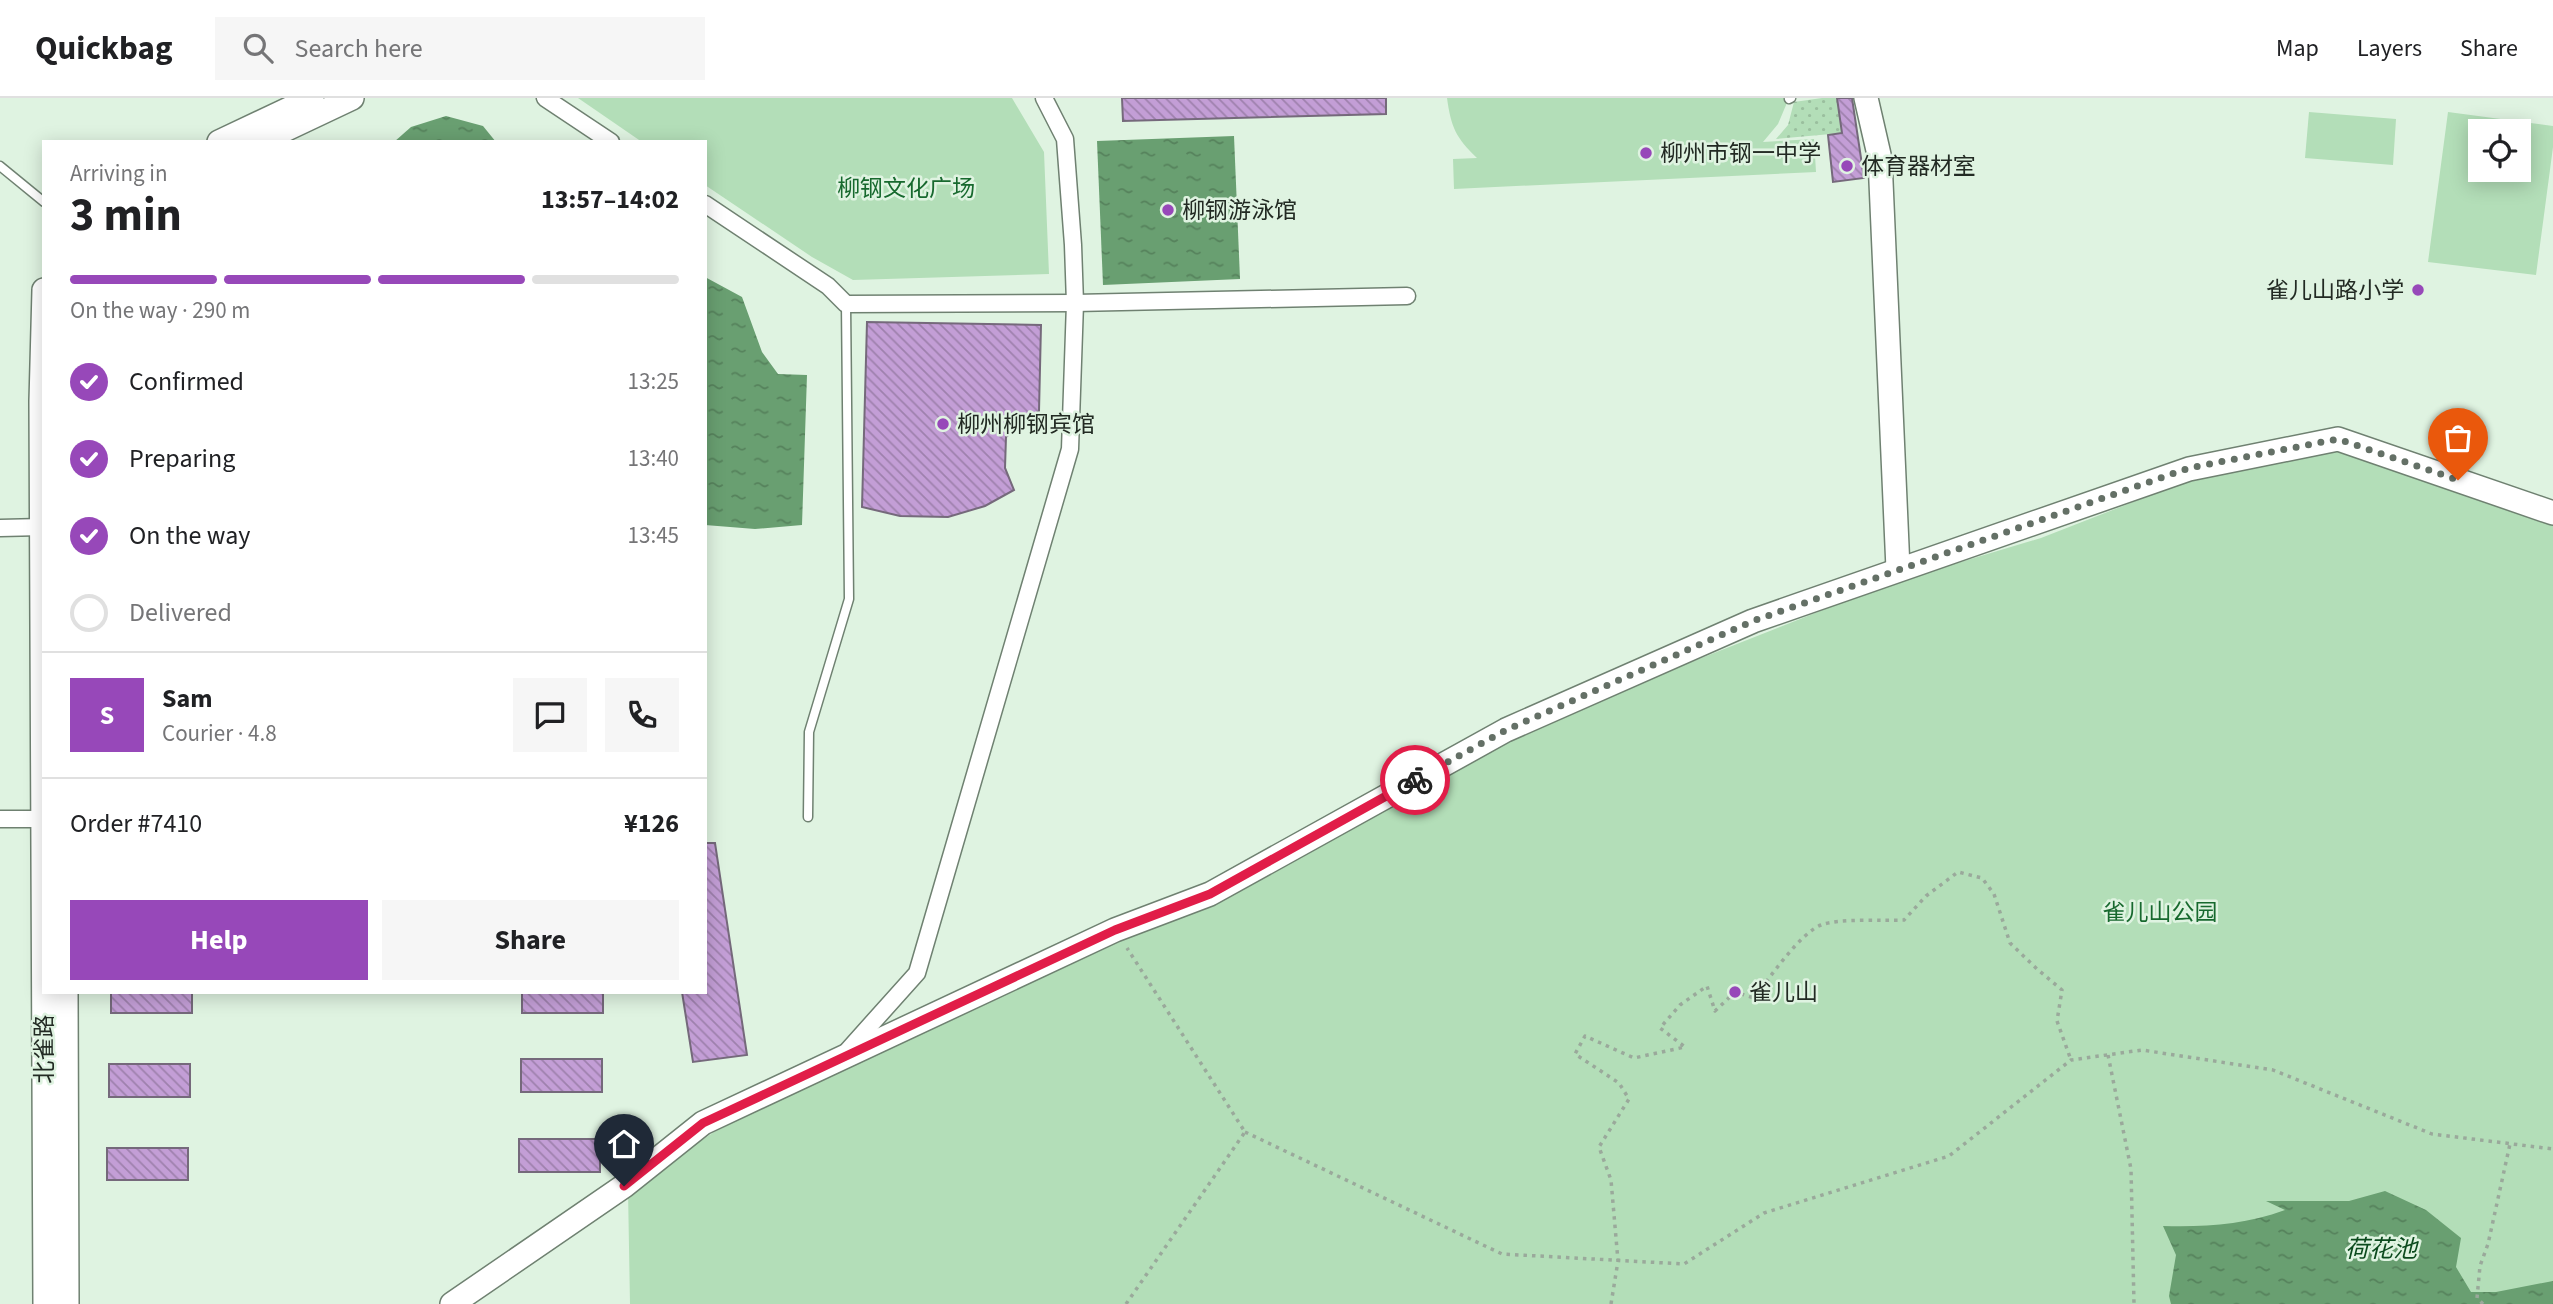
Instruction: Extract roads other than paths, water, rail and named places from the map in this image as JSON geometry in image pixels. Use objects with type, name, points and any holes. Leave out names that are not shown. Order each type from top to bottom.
[{"type":"street","points":[[223,140],[312,98]]},
{"type":"street","points":[[264,140],[352,98]]},
{"type":"street","points":[[545,98],[608,140]]},
{"type":"street","points":[[842,1057],[918,973],[1070,449],[1075,303],[1073,245],[1065,139],[1044,98]]},
{"type":"street","points":[[1867,98],[1881,159],[1898,569]]},
{"type":"street","points":[[707,205],[828,286],[846,304],[1075,303],[1407,296]]},
{"type":"street","name":"北雀路","points":[[42,305],[42,527]]},
{"type":"street","points":[[460,1301],[624,1186],[703,1123],[1115,930],[1210,894],[1506,730],[1753,621],[2189,468],[2338,439],[2553,513]]},
{"type":"street","points":[[0,528],[42,527]]},
{"type":"street","points":[[0,819],[42,818]]},
{"type":"street","name":"北雀路","points":[[44,994],[45,1304]]},
{"type":"street","name":"北雀路","points":[[66,994],[67,1304]]},
{"type":"lane","points":[[0,166],[42,200]]},
{"type":"lane","points":[[808,817],[809,732],[849,599],[846,304]]},
{"type":"water","points":[[446,116],[483,126],[494,140],[396,140],[411,127]]},
{"type":"water","name":"柳钢游泳馆","points":[[1234,136],[1240,279],[1103,285],[1097,141]]},
{"type":"water","points":[[707,278],[742,297],[762,352],[778,374],[807,375],[802,525],[755,529],[707,525]]},
{"type":"water","name":"荷花池","points":[[2385,1191],[2426,1210],[2461,1238],[2456,1267],[2471,1292],[2496,1292],[2553,1281],[2553,1304],[2171,1304],[2169,1296],[2176,1255],[2163,1226],[2225,1224],[2285,1210],[2266,1201],[2349,1201]]},
{"type":"place","name":"柳州市钢一中学","points":[[1646,153]]},
{"type":"place","name":"体育器材室","points":[[1847,166]]},
{"type":"place","name":"柳钢游泳馆","points":[[1168,210]]},
{"type":"place","name":"雀儿山路小学","points":[[2418,290]]},
{"type":"place","name":"柳州柳钢宾馆","points":[[943,424]]},
{"type":"place","name":"雀儿山","points":[[1735,992]]},
{"type":"park label","name":"柳钢文化广场","points":[[906,188]]},
{"type":"park label","name":"雀儿山公园","points":[[2160,912]]}]
